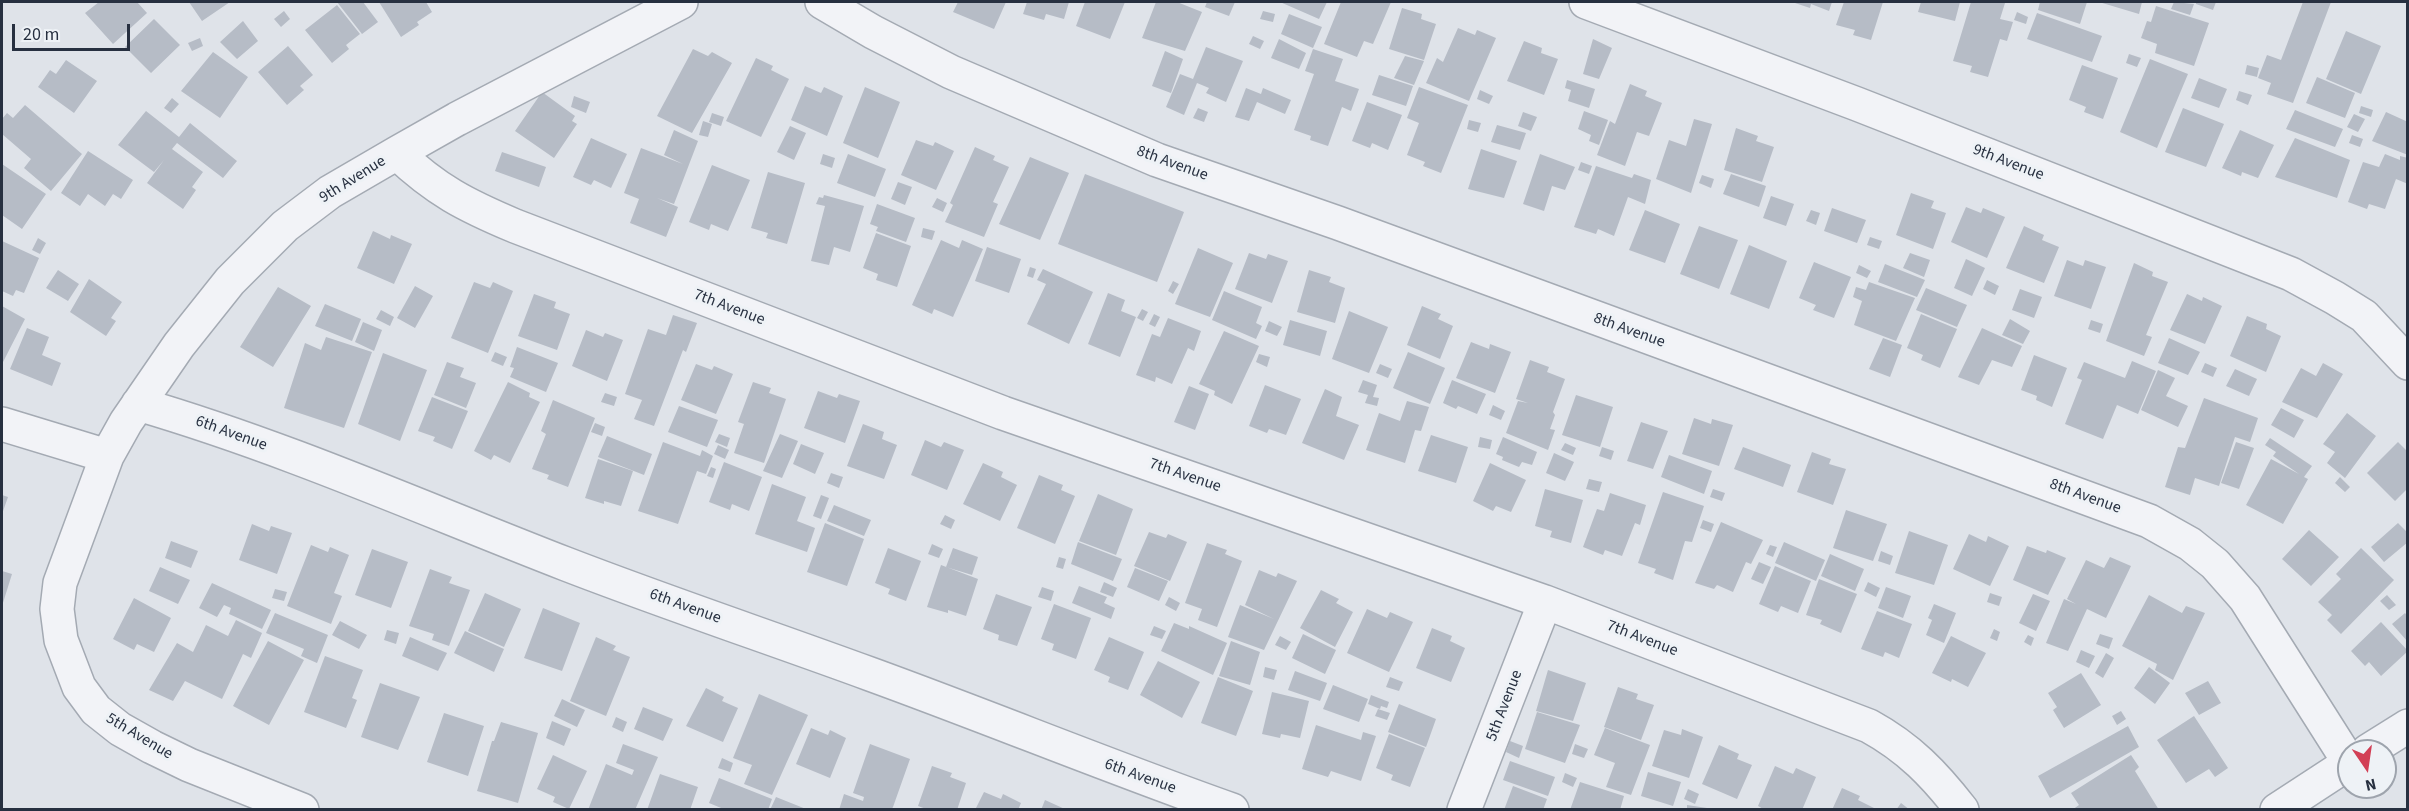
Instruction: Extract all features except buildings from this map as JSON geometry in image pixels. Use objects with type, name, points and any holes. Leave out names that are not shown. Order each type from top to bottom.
[{"type":"street","name":"9th Avenue","points":[[107,456],[138,404],[180,345],[230,281],[285,226],[330,192],[457,118],[681,2]]},
{"type":"street","name":"8th Avenue","points":[[822,2],[873,32],[951,72],[1157,160],[1338,223],[2149,521],[2215,564],[2245,597],[2337,744]]},
{"type":"street","name":"9th Avenue","points":[[1586,2],[1846,100],[2291,274],[2335,297],[2364,316],[2408,363]]},
{"type":"street","name":"7th Avenue","points":[[397,153],[416,171],[454,199],[515,226],[1003,413],[1545,602],[1869,726],[1897,741],[1930,770],[1962,810]]},
{"type":"street","name":"6th Avenue","points":[[138,404],[196,421],[315,464],[569,565],[872,675],[1152,782],[1232,810]]},
{"type":"street","points":[[2,424],[107,456]]},
{"type":"street","name":"5th Avenue","points":[[107,456],[60,583],[57,609],[61,640],[79,687],[96,710],[120,729],[152,747],[189,765],[302,810]]},
{"type":"street","name":"5th Avenue","points":[[1464,810],[1545,602]]},
{"type":"street","points":[[2387,739],[2408,726]]},
{"type":"street","points":[[2277,810],[2337,771]]}]
